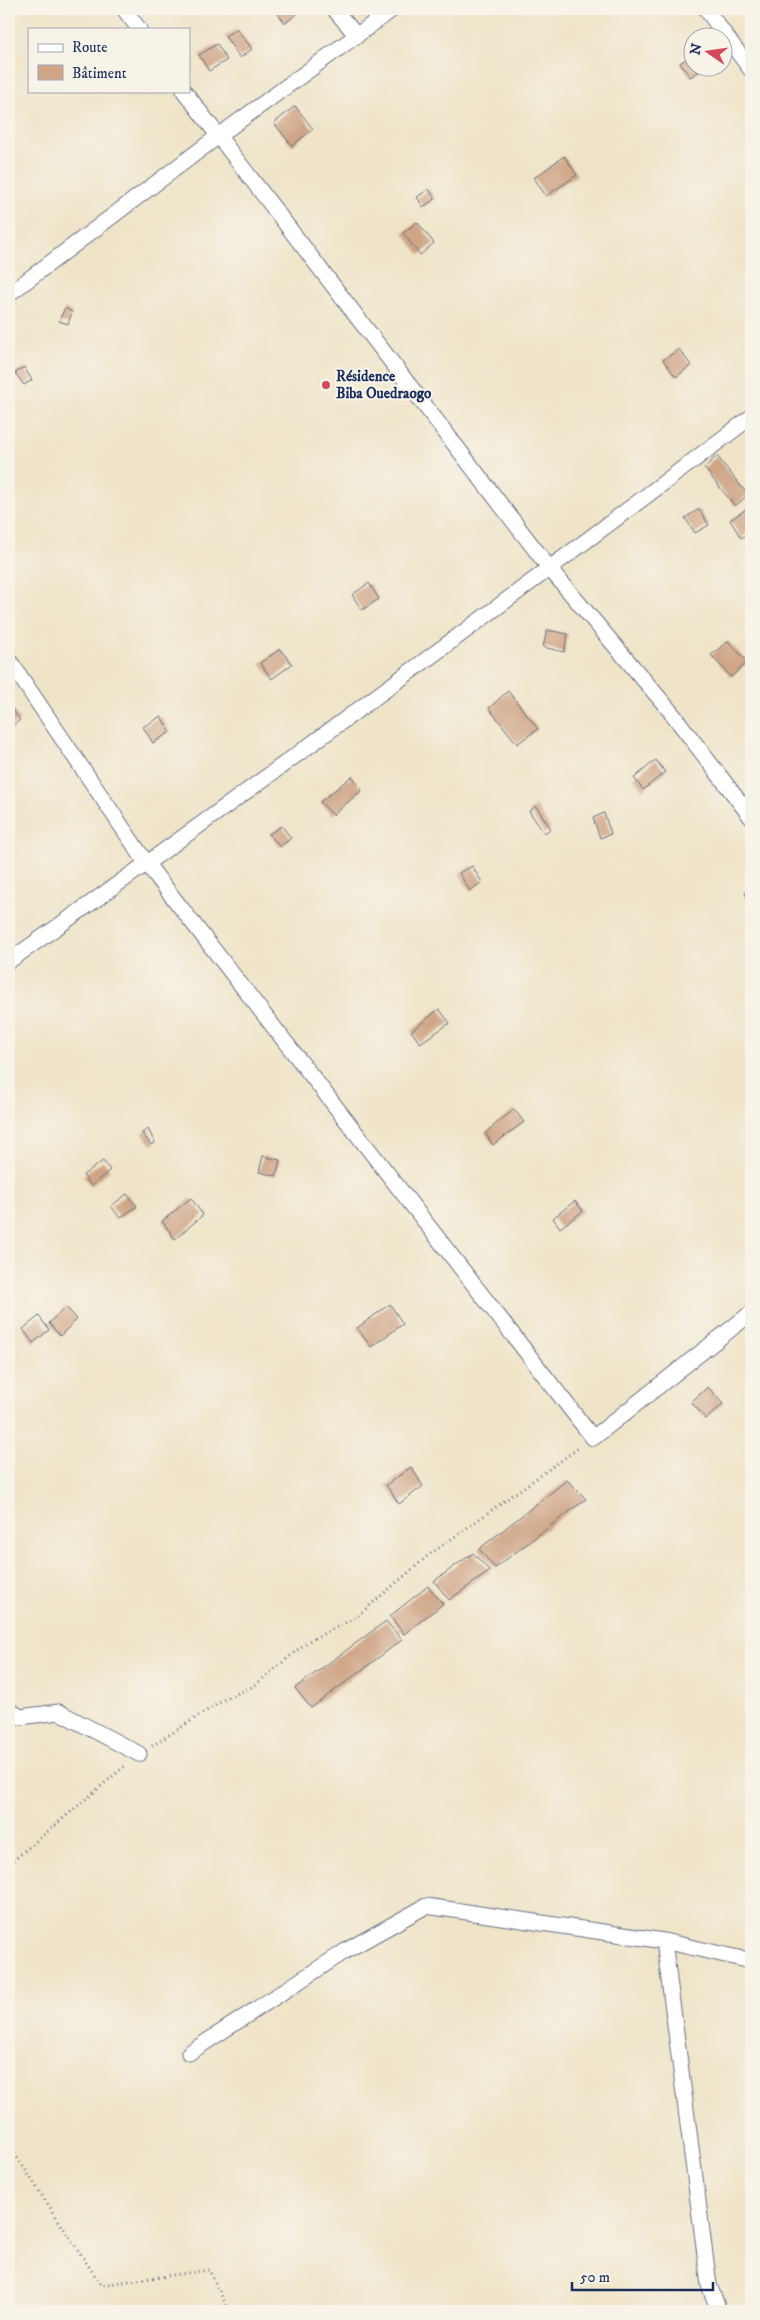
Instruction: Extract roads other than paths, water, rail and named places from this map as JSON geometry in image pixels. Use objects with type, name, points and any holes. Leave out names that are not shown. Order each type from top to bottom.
[{"type":"street","points":[[124,9],[138,28]]},
{"type":"street","points":[[334,9],[357,36]]},
{"type":"street","points":[[9,294],[217,136],[393,9]]},
{"type":"street","points":[[706,9],[751,70]]},
{"type":"street","points":[[185,92],[550,569],[671,712],[751,817]]},
{"type":"street","points":[[9,961],[147,864],[550,569],[751,417]]},
{"type":"street","points":[[9,660],[147,864],[593,1438],[751,1313]]},
{"type":"street","points":[[9,1710],[20,1717],[59,1712],[139,1754]]},
{"type":"street","points":[[189,2054],[347,1950],[426,1906],[664,1940],[751,1961]]},
{"type":"street","points":[[664,1940],[709,2285],[719,2311]]},
{"type":"place","name":"Résidence Biba Ouedraogo","points":[[326,385]]}]
